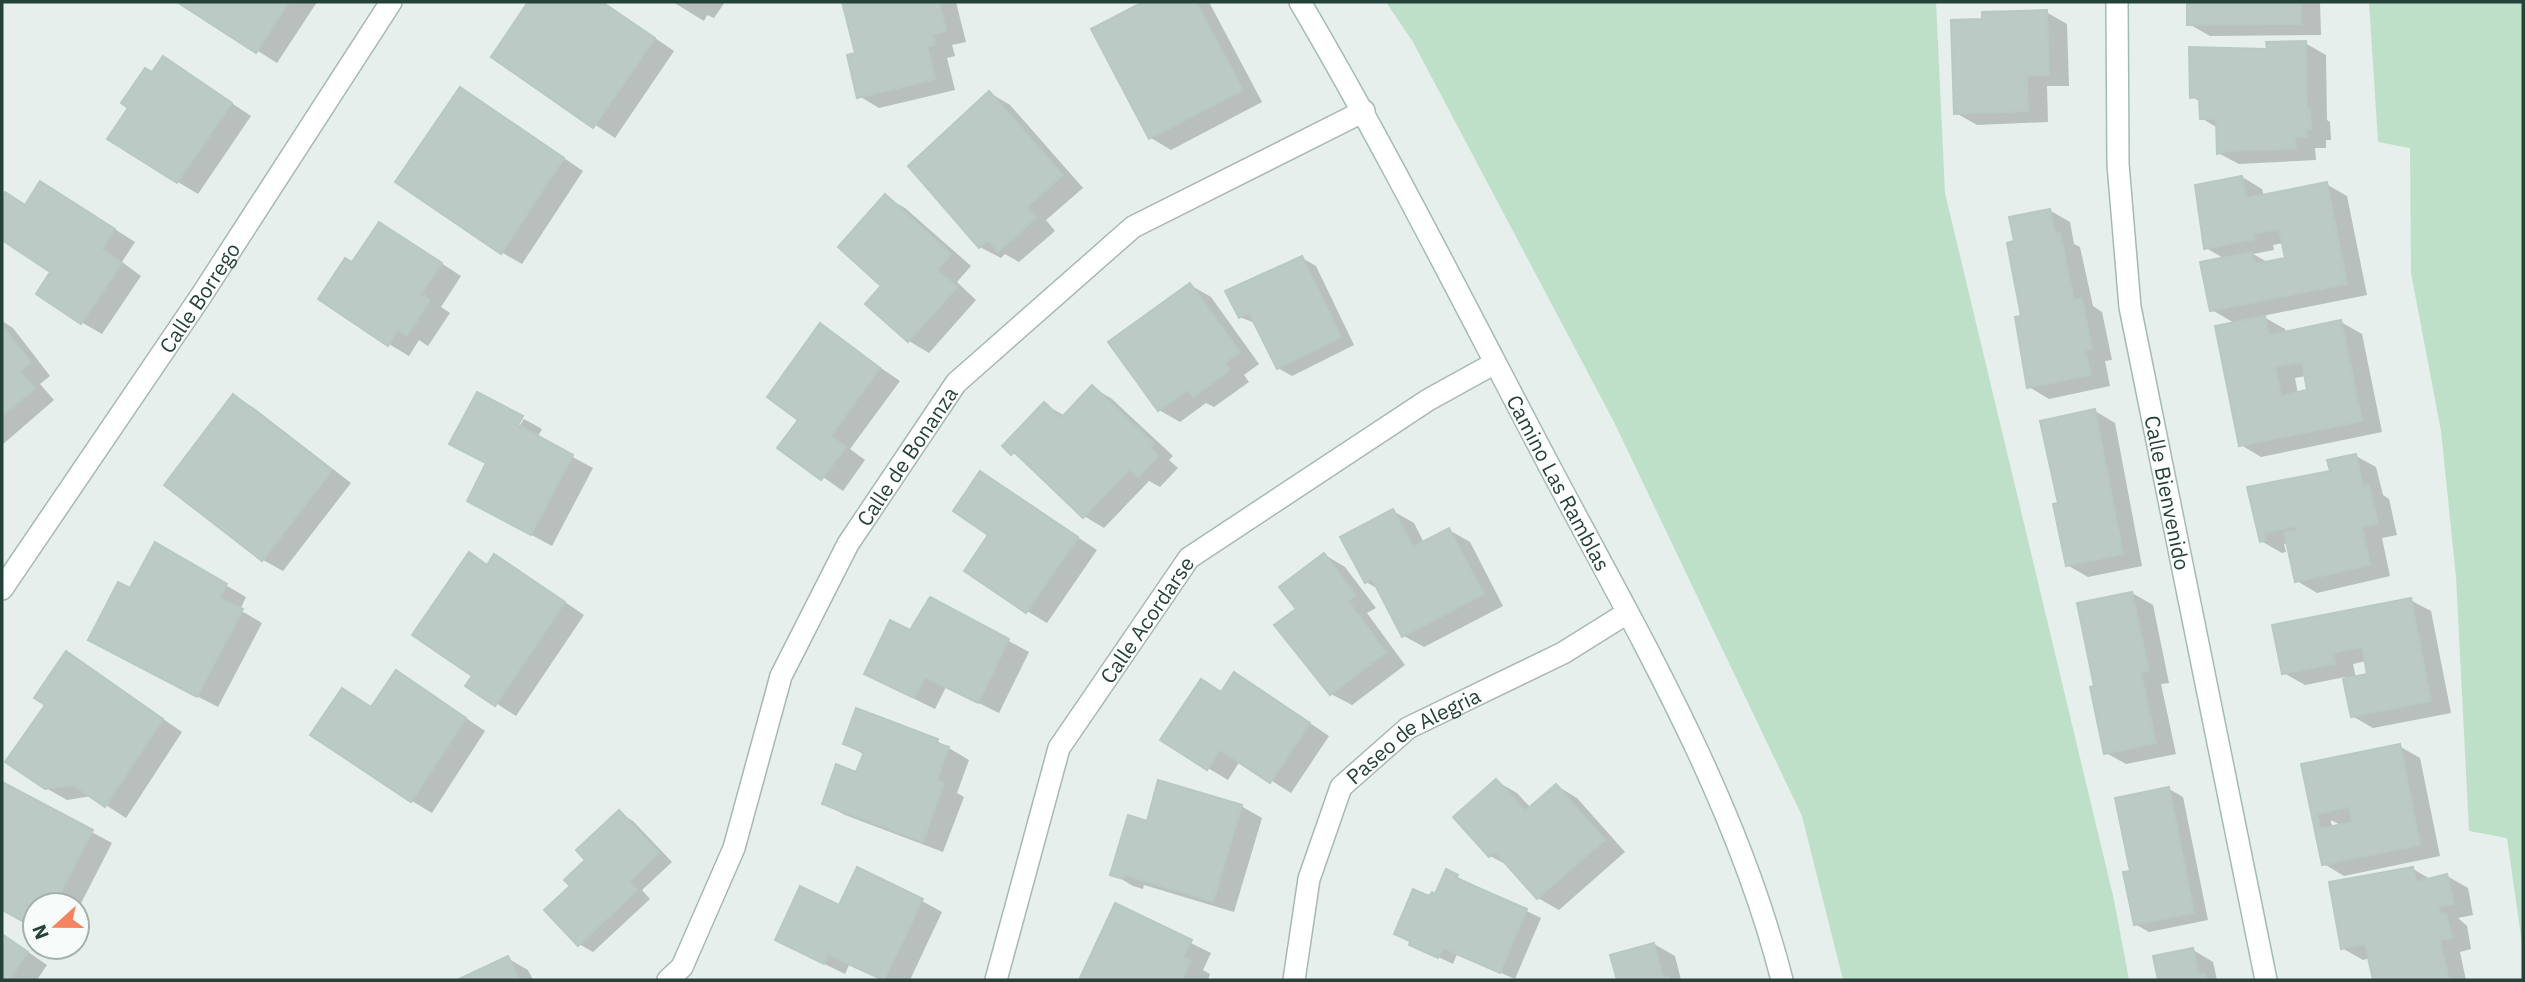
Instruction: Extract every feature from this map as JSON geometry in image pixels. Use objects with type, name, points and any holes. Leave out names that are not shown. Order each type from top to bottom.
[{"type":"street","name":"Calle Borrego","points":[[2,589],[201,296],[391,2]]},
{"type":"street","name":"Camino Las Ramblas","points":[[1300,2],[1364,111],[1627,613],[1719,797],[1770,936],[1782,980]]},
{"type":"street","name":"Calle Bienvenido","points":[[2117,2],[2118,164],[2130,307],[2266,980]]},
{"type":"street","name":"Calle de Bonanza","points":[[668,980],[682,967],[734,848],[781,676],[848,544],[956,383],[1133,228],[1364,111]]},
{"type":"street","name":"Calle Acordarse","points":[[996,980],[1059,748],[1189,558],[1428,400],[1495,363]]},
{"type":"street","name":"Paseo de Alegria","points":[[1294,980],[1309,879],[1341,787],[1408,728],[1563,653],[1627,613]]},
{"type":"green space","points":[[1386,2],[1936,2],[1945,193],[2114,900],[2129,980],[1843,980],[1802,816],[1614,422],[1413,42]]},
{"type":"green space","points":[[2369,2],[2523,2],[2523,951],[2507,838],[2469,831],[2456,577],[2441,431],[2411,273],[2410,148],[2378,142]]},
{"type":"building","points":[[177,2],[289,2],[256,53]]},
{"type":"building","points":[[528,2],[602,2],[655,38],[593,128],[491,57]]},
{"type":"building","points":[[842,2],[939,2],[946,31],[933,34],[935,45],[927,47],[935,79],[857,98],[847,55],[855,53]]},
{"type":"building","points":[[1143,2],[1196,2],[1243,90],[1149,139],[1091,29]]},
{"type":"building","points":[[2187,2],[2301,2],[2301,24],[2187,25]]},
{"type":"building","points":[[2047,10],[2049,75],[2027,75],[2028,111],[1954,114],[1951,20],[1982,19],[1982,12]]},
{"type":"building","points":[[2306,41],[2307,109],[2310,108],[2311,129],[2306,129],[2306,137],[2295,137],[2296,149],[2228,151],[2217,154],[2216,119],[2200,119],[2199,97],[2190,98],[2189,47],[2267,49],[2266,42]]},
{"type":"building","points":[[163,56],[232,103],[177,183],[107,139],[128,108],[121,103],[145,68],[152,72]]},
{"type":"building","points":[[460,87],[564,158],[501,254],[395,182]]},
{"type":"building","points":[[989,91],[1063,175],[1027,207],[1036,218],[998,252],[988,240],[979,248],[908,166]]},
{"type":"building","points":[[2242,176],[2247,198],[2327,182],[2347,284],[2210,311],[2200,262],[2252,252],[2255,264],[2285,258],[2279,229],[2253,234],[2255,239],[2204,249],[2195,185]]},
{"type":"building","points":[[40,181],[115,229],[102,249],[122,263],[81,324],[36,294],[50,272],[2,240],[2,196],[5,192],[25,205]]},
{"type":"building","points":[[885,194],[951,254],[937,270],[957,287],[908,342],[865,304],[881,286],[838,247]]},
{"type":"building","points":[[2050,209],[2055,234],[2060,233],[2074,300],[2082,298],[2092,349],[2085,350],[2091,375],[2027,388],[2015,317],[2021,316],[2007,243],[2014,241],[2009,217]]},
{"type":"building","points":[[379,222],[442,263],[421,294],[430,300],[407,336],[398,330],[388,346],[318,299],[345,258],[352,262]]},
{"type":"building","points":[[1302,256],[1341,337],[1277,369],[1249,313],[1239,318],[1225,291]]},
{"type":"building","points":[[1190,283],[1240,352],[1225,363],[1230,370],[1193,397],[1188,390],[1158,411],[1108,342]]},
{"type":"building","points":[[2265,316],[2269,335],[2341,320],[2362,421],[2239,446],[2215,326]],"holes":[[[2302,362],[2307,390],[2281,396],[2275,367]]]},
{"type":"building","points":[[820,323],[880,368],[831,436],[846,447],[821,480],[777,448],[798,420],[767,397]]},
{"type":"building","points":[[2,325],[31,363],[20,372],[35,388],[2,416]]},
{"type":"building","points":[[1092,385],[1154,444],[1150,447],[1158,456],[1138,477],[1130,469],[1083,518],[1014,452],[1011,455],[1002,446],[1044,402],[1061,418]]},
{"type":"building","points":[[477,392],[523,416],[518,425],[573,455],[531,535],[467,501],[486,463],[449,444]]},
{"type":"building","points":[[233,394],[332,470],[262,561],[164,485]]},
{"type":"building","points":[[2095,409],[2123,554],[2066,566],[2053,504],[2058,503],[2040,421]]},
{"type":"building","points":[[2356,454],[2363,486],[2369,485],[2378,523],[2362,527],[2370,565],[2295,582],[2284,532],[2297,530],[2297,526],[2264,533],[2266,540],[2260,542],[2247,487],[2330,471],[2327,460]]},
{"type":"building","points":[[980,471],[1078,537],[1026,613],[964,571],[988,535],[953,511]]},
{"type":"building","points":[[1393,509],[1413,547],[1449,528],[1484,594],[1402,637],[1372,579],[1365,583],[1340,537]]},
{"type":"building","points":[[155,542],[227,584],[220,598],[243,609],[197,697],[88,640],[118,582],[130,588]]},
{"type":"building","points":[[469,552],[487,565],[494,554],[565,602],[495,706],[465,686],[472,676],[412,635]]},
{"type":"building","points":[[1324,553],[1356,596],[1348,601],[1386,652],[1330,695],[1274,625],[1296,609],[1279,587]]},
{"type":"building","points":[[2132,592],[2149,671],[2141,673],[2156,743],[2104,754],[2090,687],[2094,686],[2077,603]]},
{"type":"building","points":[[930,597],[1009,639],[978,703],[925,677],[914,698],[864,674],[890,620],[910,630]]},
{"type":"building","points":[[2411,598],[2431,701],[2351,717],[2343,679],[2367,674],[2362,647],[2333,653],[2335,664],[2282,674],[2272,625]]},
{"type":"building","points":[[66,651],[163,719],[105,807],[73,785],[45,789],[5,762],[45,705],[34,698]]},
{"type":"building","points":[[396,670],[466,718],[411,802],[310,735],[342,688],[371,707]]},
{"type":"building","points":[[1234,672],[1310,723],[1270,783],[1220,750],[1207,770],[1160,740],[1201,679],[1221,692]]},
{"type":"building","points":[[856,708],[938,739],[936,743],[949,747],[937,780],[944,783],[923,842],[822,804],[836,764],[856,772],[864,752],[843,744]]},
{"type":"building","points":[[2400,744],[2420,845],[2322,865],[2301,764]],"holes":[[[2349,807],[2352,822],[2320,829],[2317,814]]]},
{"type":"building","points":[[1496,779],[1525,811],[1556,784],[1605,840],[1537,899],[1495,852],[1489,857],[1453,817]]},
{"type":"building","points":[[1158,780],[1242,805],[1213,902],[1124,875],[1123,879],[1110,875],[1128,815],[1147,821]]},
{"type":"building","points":[[2,782],[93,830],[61,891],[21,891],[21,920],[2,910]]},
{"type":"building","points":[[2169,787],[2194,913],[2134,925],[2123,872],[2130,871],[2115,798]]},
{"type":"building","points":[[619,810],[659,853],[629,882],[637,890],[578,946],[544,910],[570,886],[564,880],[585,860],[576,850]]},
{"type":"building","points":[[857,867],[923,899],[884,980],[828,955],[824,964],[775,940],[800,886],[839,905]]},
{"type":"building","points":[[2413,867],[2416,882],[2447,874],[2454,904],[2438,907],[2439,914],[2446,913],[2452,938],[2440,940],[2449,980],[2373,980],[2365,944],[2341,949],[2329,882]]},
{"type":"building","points":[[1446,869],[1458,875],[1456,878],[1527,909],[1500,973],[1443,948],[1438,958],[1409,945],[1410,941],[1394,934],[1413,889],[1429,896],[1432,892],[1435,894]]},
{"type":"building","points":[[1115,903],[1192,940],[1183,957],[1191,961],[1182,980],[1079,980]]},
{"type":"building","points":[[2,934],[21,947],[22,961],[9,980],[2,980]]},
{"type":"building","points":[[1654,943],[1663,978],[1669,976],[1670,980],[1617,980],[1610,955]]},
{"type":"building","points":[[2193,948],[2199,975],[2205,974],[2206,980],[2158,980],[2153,956]]},
{"type":"building","points":[[508,956],[519,980],[457,980]]}]
